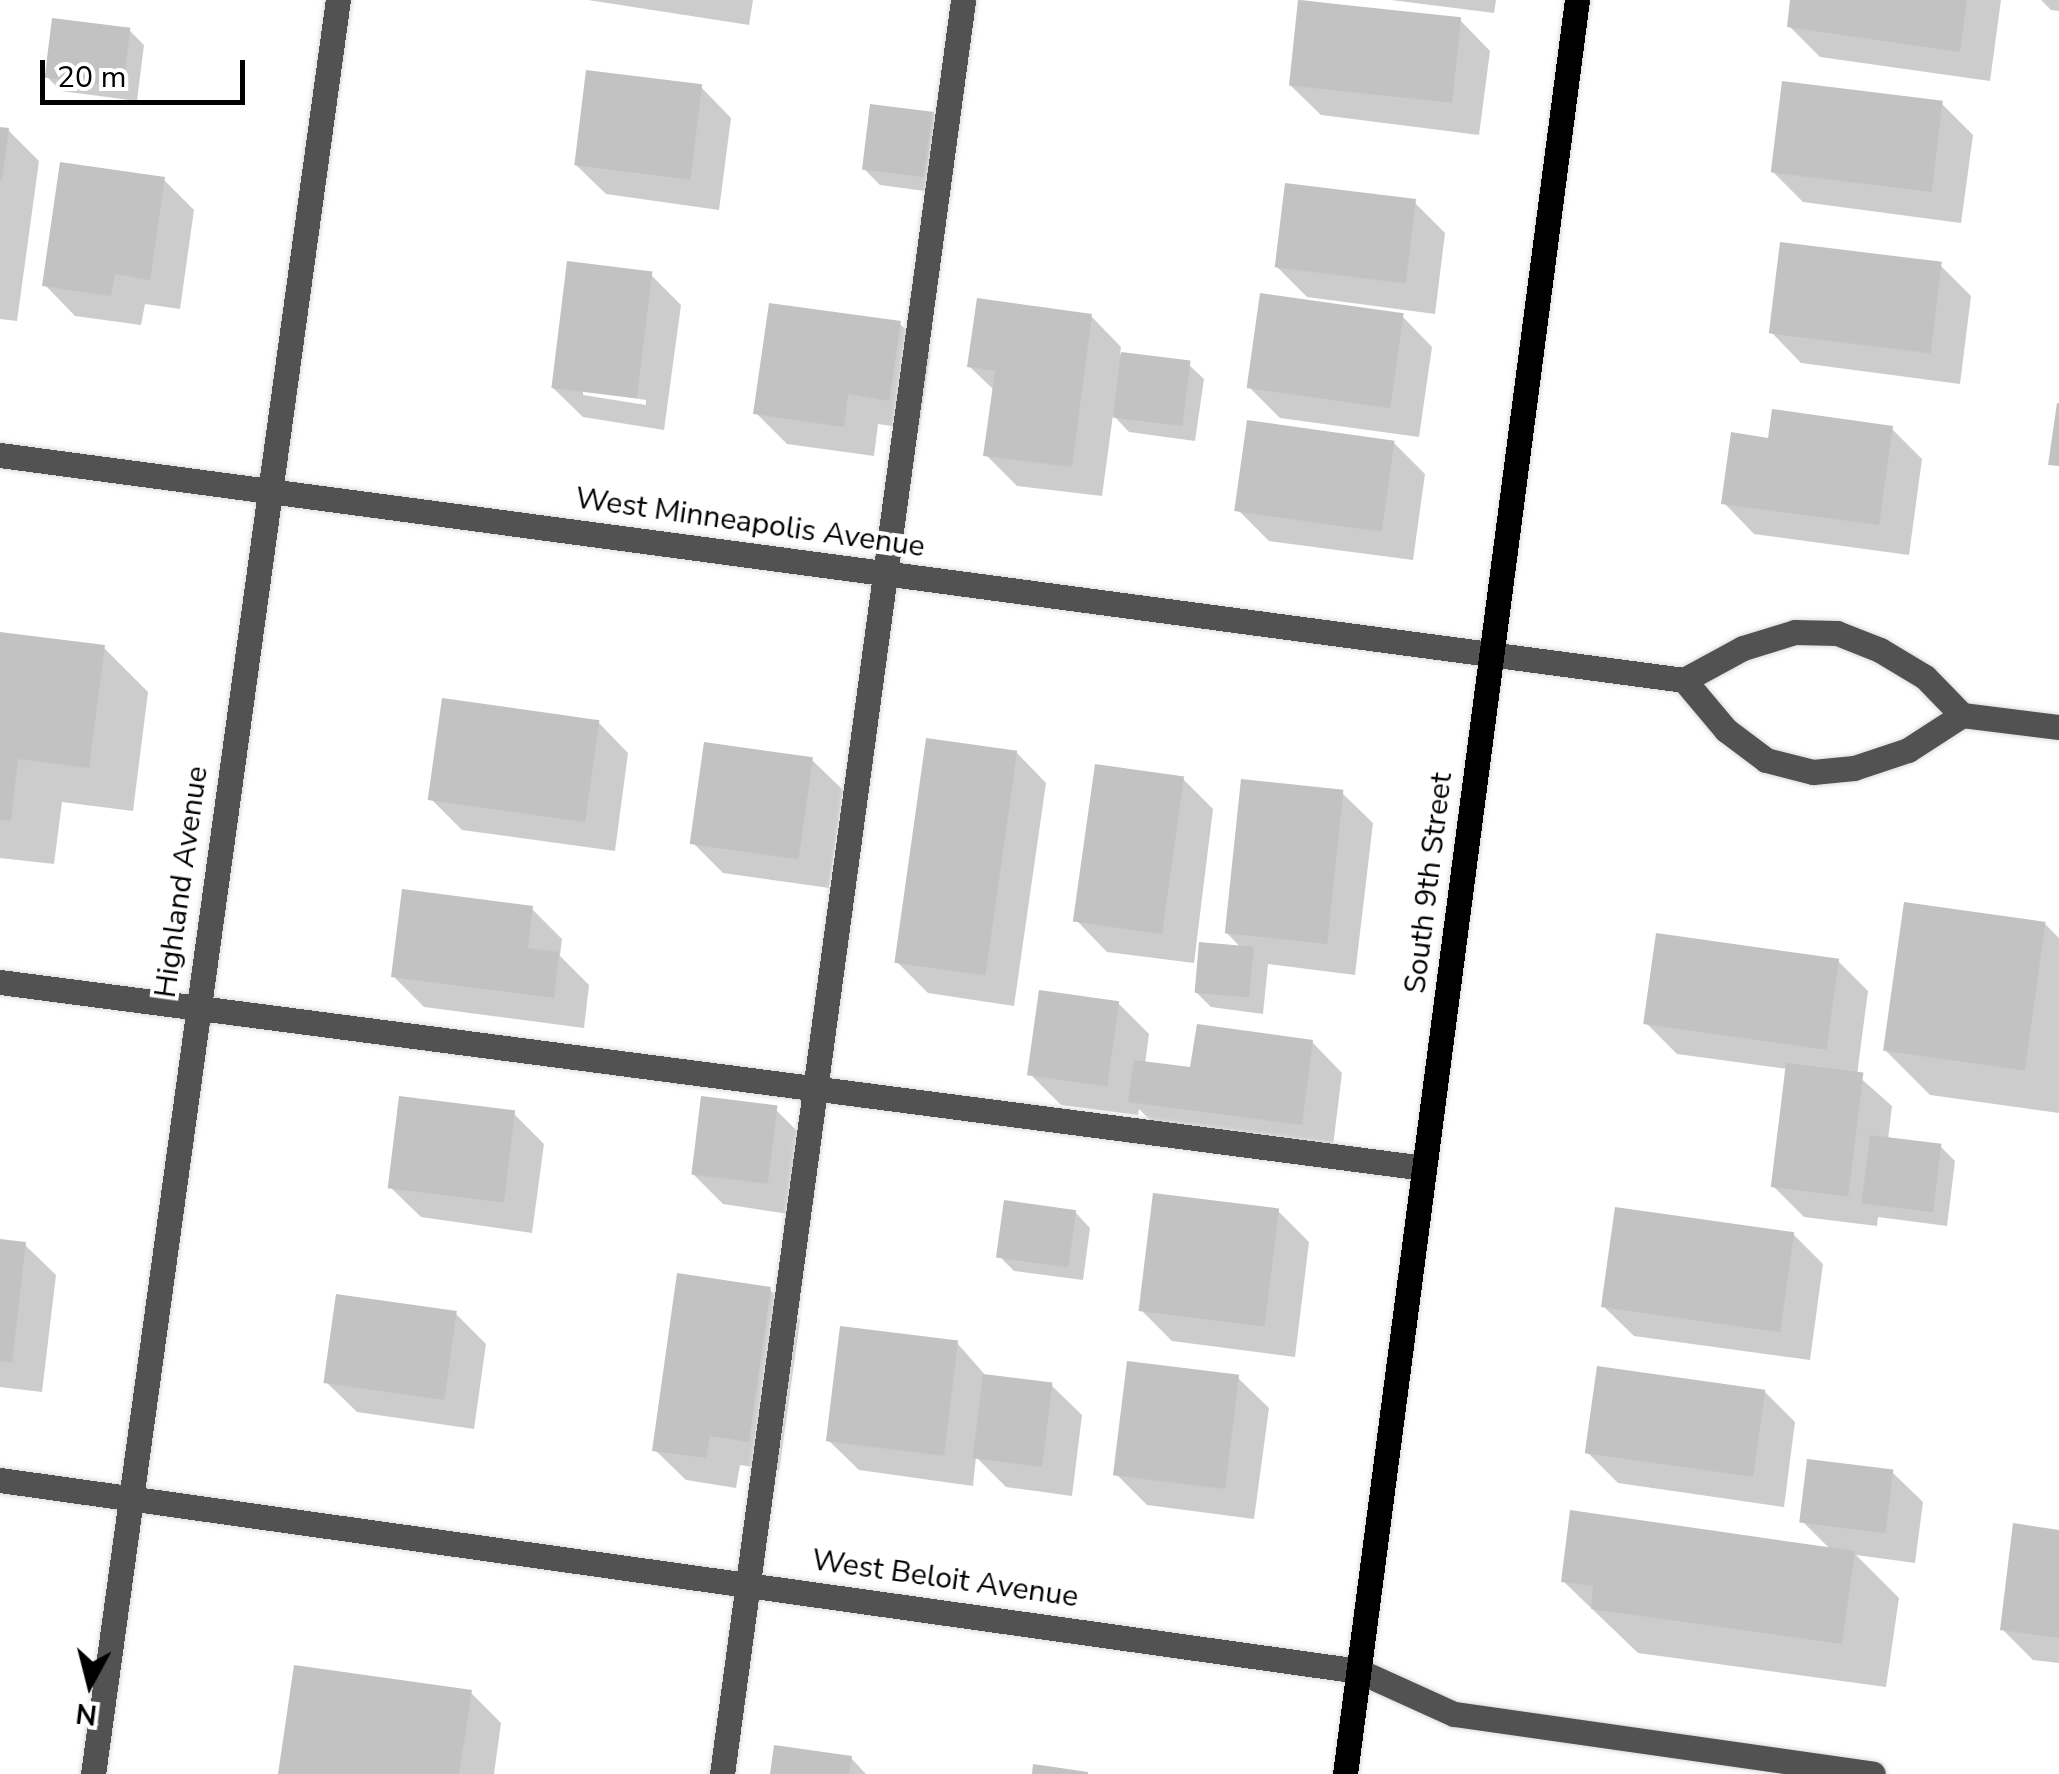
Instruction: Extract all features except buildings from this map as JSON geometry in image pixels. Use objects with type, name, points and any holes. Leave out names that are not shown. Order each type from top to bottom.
[{"type":"main road","name":"South 9th Street","points":[[1345,1774],[1576,0]]},
{"type":"street","name":"Highland Avenue","points":[[93,1774],[338,0]]},
{"type":"street","points":[[722,1774],[963,0]]},
{"type":"street","name":"West Minneapolis Avenue","points":[[0,455],[1684,680]]},
{"type":"street","points":[[1962,716],[1925,677],[1880,650],[1836,633],[1795,632],[1743,648],[1684,680],[1726,730],[1766,760],[1813,772],[1854,768],[1908,750],[1962,716],[2059,728]]},
{"type":"street","points":[[0,982],[1424,1168]]},
{"type":"street","name":"West Beloit Avenue","points":[[0,1480],[1359,1671],[1454,1714],[1873,1774]]}]
